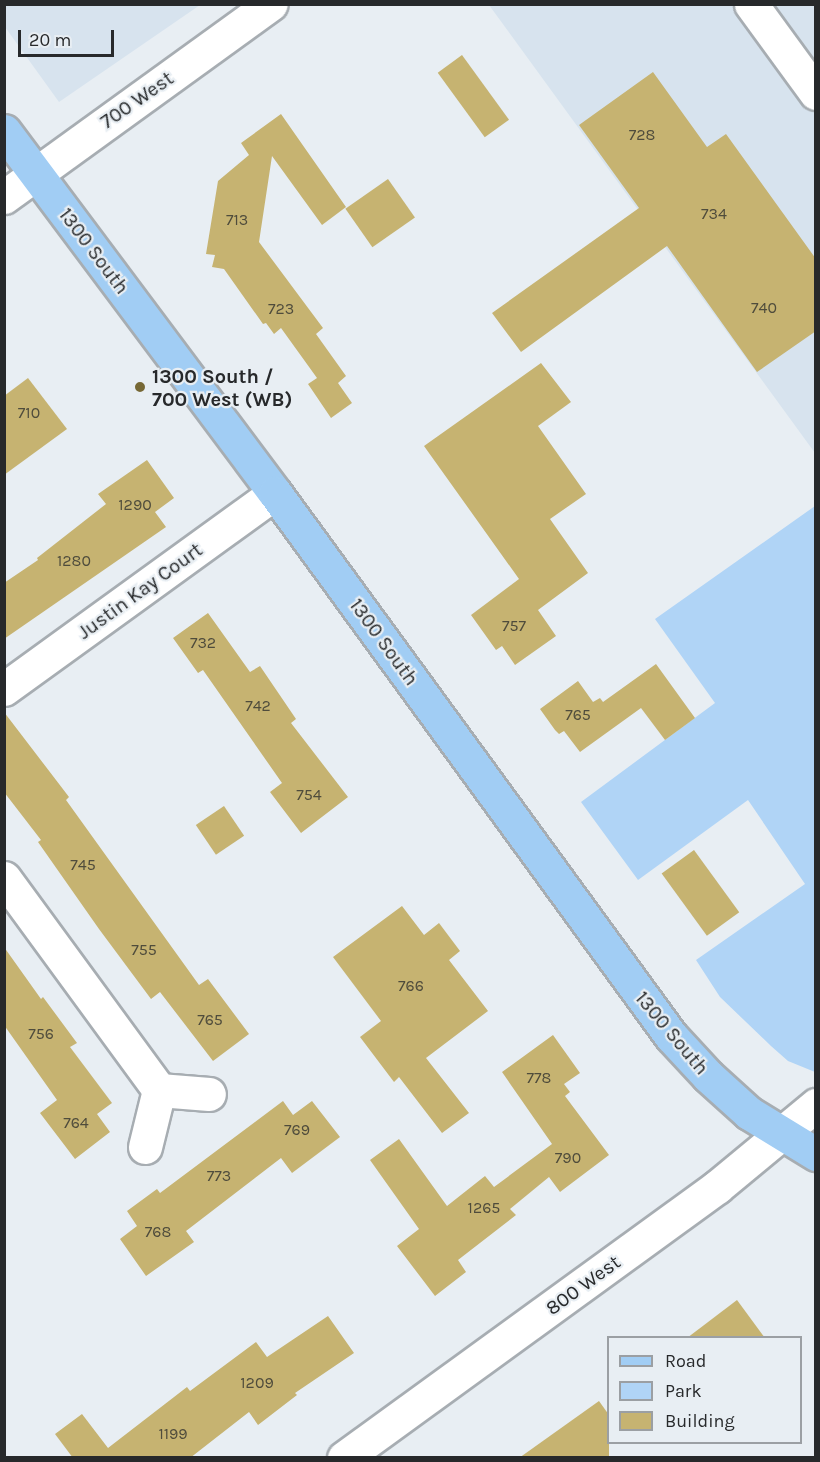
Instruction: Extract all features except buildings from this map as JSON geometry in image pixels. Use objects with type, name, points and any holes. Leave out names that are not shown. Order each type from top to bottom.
[{"type":"main road","name":"1300 South","points":[[4,131],[275,493],[655,1016],[689,1057],[728,1095],[781,1135],[816,1154]]},
{"type":"street","name":"700 West","points":[[4,197],[271,4]]},
{"type":"street","points":[[751,4],[816,93]]},
{"type":"street","name":"Justin Kay Court","points":[[4,689],[275,493]]},
{"type":"street","points":[[4,878],[159,1090],[209,1094]]},
{"type":"street","points":[[145,1147],[159,1090]]},
{"type":"street","name":"800 West","points":[[344,1458],[712,1192],[816,1105]]},
{"type":"shaded area","points":[[4,5],[200,5],[59,102],[5,27]]},
{"type":"shaded area","points":[[489,5],[815,5],[815,453]]},
{"type":"green space","points":[[815,506],[816,1072],[788,1061],[771,1046],[720,997],[696,960],[805,884],[748,800],[638,880],[581,802],[715,703],[655,619]]},
{"type":"place","name":"1300 South / 700 West (WB)","points":[[140,387]]}]
